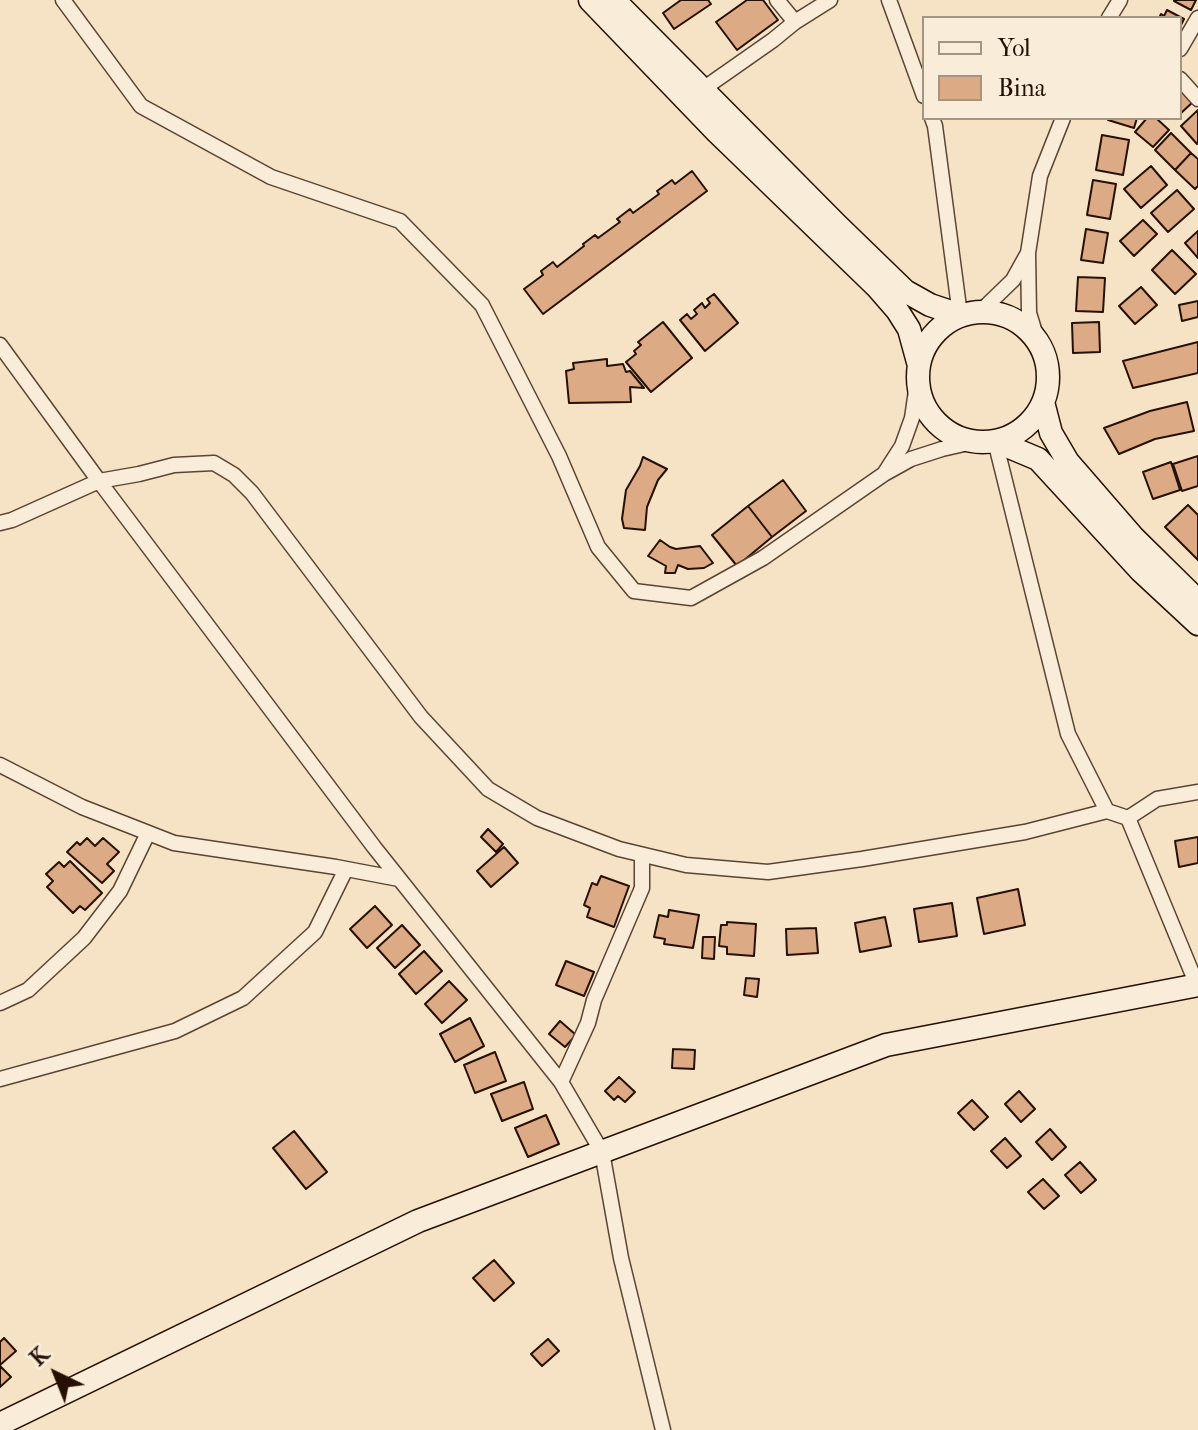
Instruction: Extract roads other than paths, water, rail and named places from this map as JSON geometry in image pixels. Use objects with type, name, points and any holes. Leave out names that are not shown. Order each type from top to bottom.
[{"type":"street","points":[[63,0],[141,106],[271,177],[400,221],[482,305],[559,456],[598,547],[634,591],[691,598],[763,558],[884,474],[911,459],[942,449],[1015,434],[1032,420],[1043,402],[1048,381],[1046,359],[1029,313],[1028,253],[1040,176],[1062,120]]},
{"type":"street","points":[[590,0],[717,132],[897,310],[909,329],[923,405],[935,422],[952,435],[1038,459],[1141,571],[1198,624]]},
{"type":"street","points":[[614,0],[905,291],[930,305],[970,313],[1003,314],[1022,324],[1037,339]]},
{"type":"street","points":[[777,0],[795,22]]},
{"type":"street","points":[[703,89],[830,0]]},
{"type":"street","points":[[889,0],[922,91]]},
{"type":"street","points":[[1182,46],[1198,18]]},
{"type":"street","points":[[1182,81],[1198,99]]},
{"type":"street","points":[[933,120],[970,313]]},
{"type":"street","points":[[884,474],[902,446],[912,418],[918,373],[927,342],[941,326],[970,313],[1013,280],[1028,253]]},
{"type":"street","points":[[0,345],[260,697],[399,879],[561,1082],[602,1152],[621,1258],[663,1430]]},
{"type":"street","points":[[1043,402],[1051,433],[1068,462],[1133,537],[1198,601]]},
{"type":"street","points":[[984,442],[1068,734],[1107,811]]},
{"type":"street","points":[[0,523],[99,481],[174,465],[214,463],[234,475],[252,493],[421,717],[488,789],[537,818],[642,855],[686,865],[768,872],[1025,832],[1107,811],[1128,818],[1197,985],[886,1045],[418,1221],[0,1424]]},
{"type":"street","points":[[0,765],[82,807],[174,843],[399,879]]},
{"type":"street","points":[[1128,818],[1157,799],[1198,792]]},
{"type":"street","points":[[0,1003],[28,990],[84,938],[120,891],[148,833]]},
{"type":"street","points":[[561,1082],[642,888],[642,855]]},
{"type":"street","points":[[0,1079],[175,1031],[243,998],[315,932],[346,869]]}]
